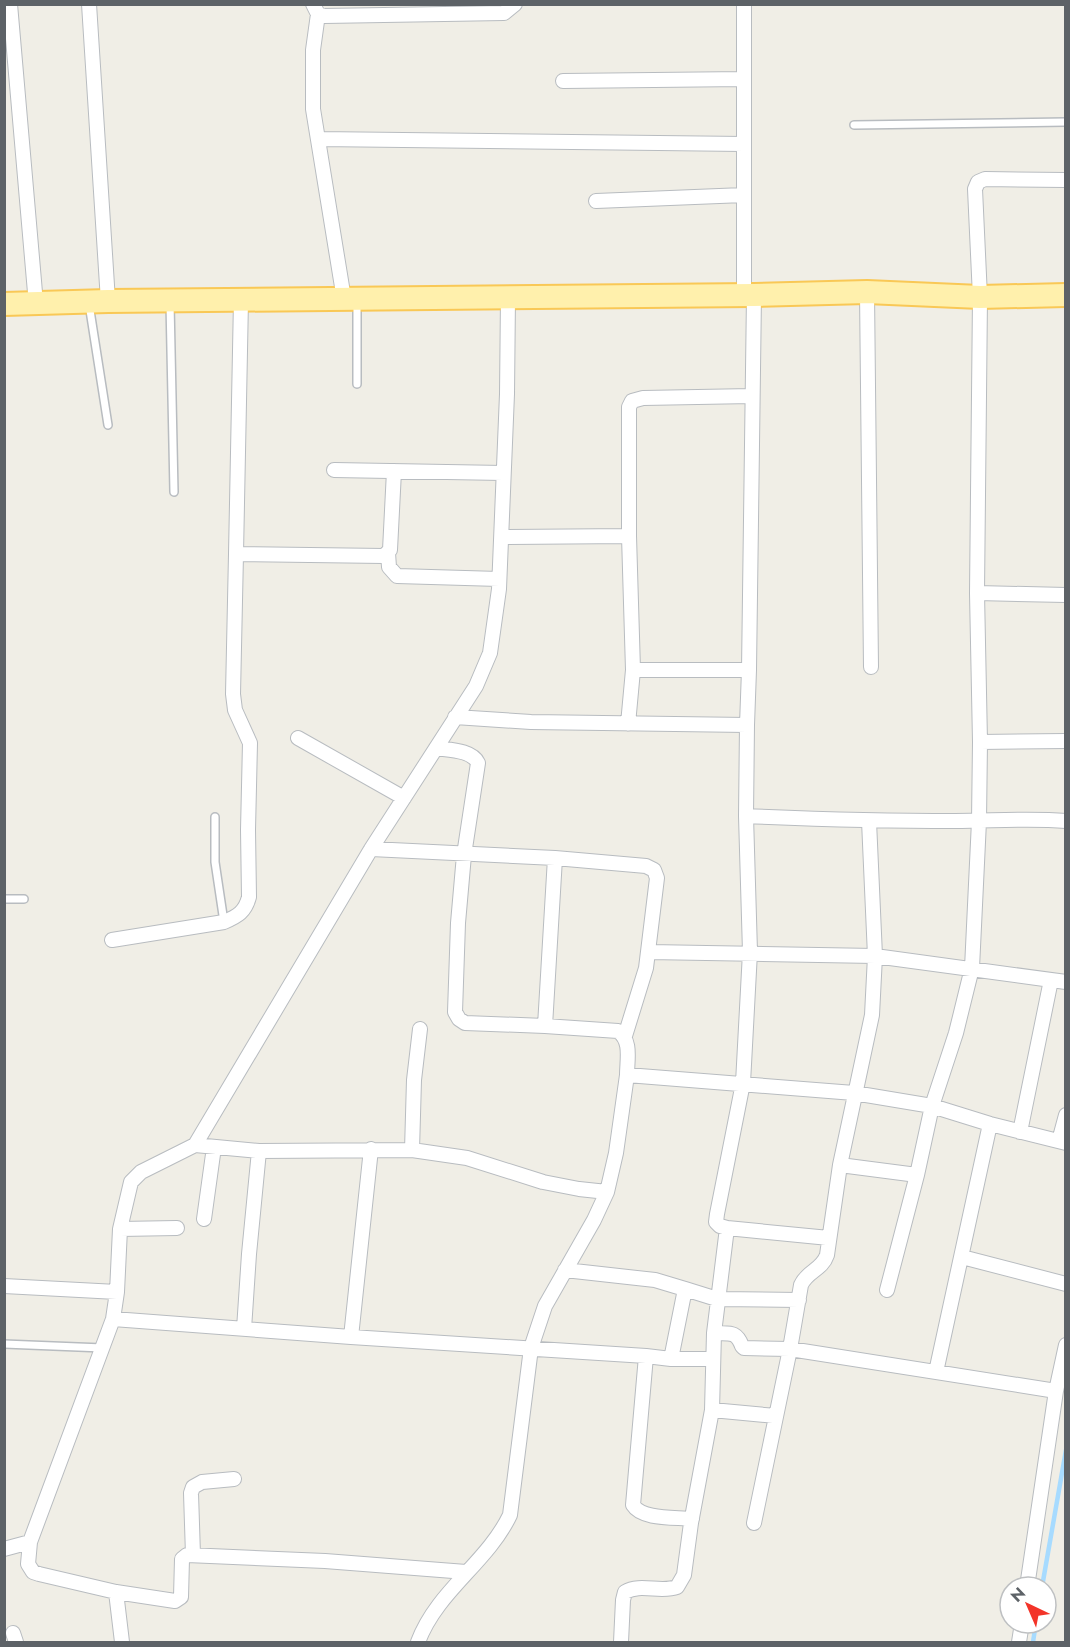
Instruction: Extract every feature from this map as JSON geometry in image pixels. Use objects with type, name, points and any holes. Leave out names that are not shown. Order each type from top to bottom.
[{"type":"main road","points":[[4,304],[170,300],[749,296],[867,292],[980,297],[1065,295]]},
{"type":"street","points":[[10,4],[36,304]]},
{"type":"street","points":[[89,4],[98,301]]},
{"type":"street","points":[[316,9],[324,16],[358,10],[482,9],[504,13],[515,4]]},
{"type":"street","points":[[744,4],[744,195],[752,396],[746,816],[750,952],[743,1083],[716,1222],[727,1228],[829,1238]]},
{"type":"street","points":[[316,9],[311,82],[313,109],[351,299]]},
{"type":"street","points":[[563,81],[744,79]]},
{"type":"street","points":[[318,139],[744,144]]},
{"type":"street","points":[[887,1290],[917,1175],[932,1106],[956,1033],[972,968],[980,742],[977,593],[980,297],[975,189],[978,182],[985,179],[1065,180]]},
{"type":"street","points":[[596,201],[744,195]]},
{"type":"street","points":[[867,292],[871,667]]},
{"type":"street","points":[[466,1572],[315,1560],[193,1555],[183,1557],[181,1593],[175,1600],[116,1592],[33,1572],[28,1564],[30,1542],[113,1319],[117,1292],[120,1229],[129,1188],[134,1177],[195,1145],[371,849],[476,686],[490,653],[496,623],[499,579],[507,394],[508,297]]},
{"type":"street","points":[[111,940],[224,922],[239,915],[247,907],[249,897],[250,743],[235,710],[233,694],[241,300]]},
{"type":"street","points":[[628,724],[633,670],[629,536],[629,407],[632,401],[644,398],[752,396]]},
{"type":"street","points":[[334,470],[502,473]]},
{"type":"street","points":[[394,471],[388,553],[389,567],[393,572],[404,577],[499,579]]},
{"type":"street","points":[[501,537],[629,536]]},
{"type":"street","points":[[236,554],[379,557],[388,553]]},
{"type":"street","points":[[977,593],[1065,595]]},
{"type":"street","points":[[633,670],[749,670]]},
{"type":"street","points":[[455,717],[531,722],[747,725]]},
{"type":"street","points":[[298,738],[404,798]]},
{"type":"street","points":[[980,742],[1065,741]]},
{"type":"street","points":[[436,748],[469,754],[477,759],[478,763],[464,855],[458,923],[455,1012],[459,1019],[465,1023],[618,1031],[625,1036]]},
{"type":"street","points":[[746,816],[869,821],[1036,819],[1065,821]]},
{"type":"street","points":[[754,1523],[804,1278],[824,1263],[840,1165],[872,1015],[875,956],[869,821]]},
{"type":"street","points":[[371,849],[555,858],[646,866],[654,870],[657,878],[649,952],[625,1036],[627,1075],[616,1153],[607,1192],[590,1228],[545,1306],[531,1348],[510,1515],[490,1547],[466,1572],[434,1612],[418,1642]]},
{"type":"street","points":[[545,1026],[555,858]]},
{"type":"street","points":[[649,952],[875,956],[1058,981],[1020,1132]]},
{"type":"street","points":[[412,1150],[414,1080],[420,1029]]},
{"type":"street","points":[[627,1075],[854,1093],[932,1106],[990,1124],[1062,1142],[1065,1115]]},
{"type":"street","points":[[936,1372],[990,1124]]},
{"type":"street","points":[[195,1145],[259,1151],[412,1150],[467,1158],[543,1182],[607,1192]]},
{"type":"street","points":[[204,1220],[214,1147]]},
{"type":"street","points":[[351,1337],[371,1149]]},
{"type":"street","points":[[244,1329],[259,1151]]},
{"type":"street","points":[[840,1165],[917,1175]]},
{"type":"street","points":[[120,1229],[177,1228]]},
{"type":"street","points":[[621,1642],[622,1600],[625,1592],[635,1589],[671,1589],[677,1587],[684,1575],[712,1410],[714,1333],[727,1228]]},
{"type":"street","points":[[962,1257],[1065,1284]]},
{"type":"street","points":[[565,1270],[655,1280],[717,1299],[799,1300]]},
{"type":"street","points":[[4,1286],[117,1292]]},
{"type":"street","points":[[671,1359],[685,1289]]},
{"type":"street","points":[[113,1319],[671,1359],[713,1359]]},
{"type":"street","points":[[714,1333],[735,1334],[740,1338],[744,1348],[790,1349],[1056,1390]]},
{"type":"street","points":[[1029,1575],[1056,1390],[1065,1345]]},
{"type":"street","points":[[646,1356],[633,1505],[644,1515],[692,1519]]},
{"type":"street","points":[[712,1410],[776,1416]]},
{"type":"street","points":[[193,1555],[191,1493],[193,1487],[198,1482],[234,1479]]},
{"type":"street","points":[[4,1548],[30,1542]]},
{"type":"street","points":[[116,1592],[122,1642]]},
{"type":"lane","points":[[854,125],[1065,122]]},
{"type":"lane","points":[[351,299],[357,384]]},
{"type":"lane","points":[[170,300],[174,492]]},
{"type":"lane","points":[[98,301],[108,425]]},
{"type":"lane","points":[[215,817],[215,862],[224,922]]},
{"type":"lane","points":[[4,899],[24,899]]},
{"type":"lane","points":[[4,1344],[104,1348]]},
{"type":"waterway","points":[[1044,1575],[1066,1450]]},
{"type":"waterway","points":[[1033,1642],[1034,1635]]}]
